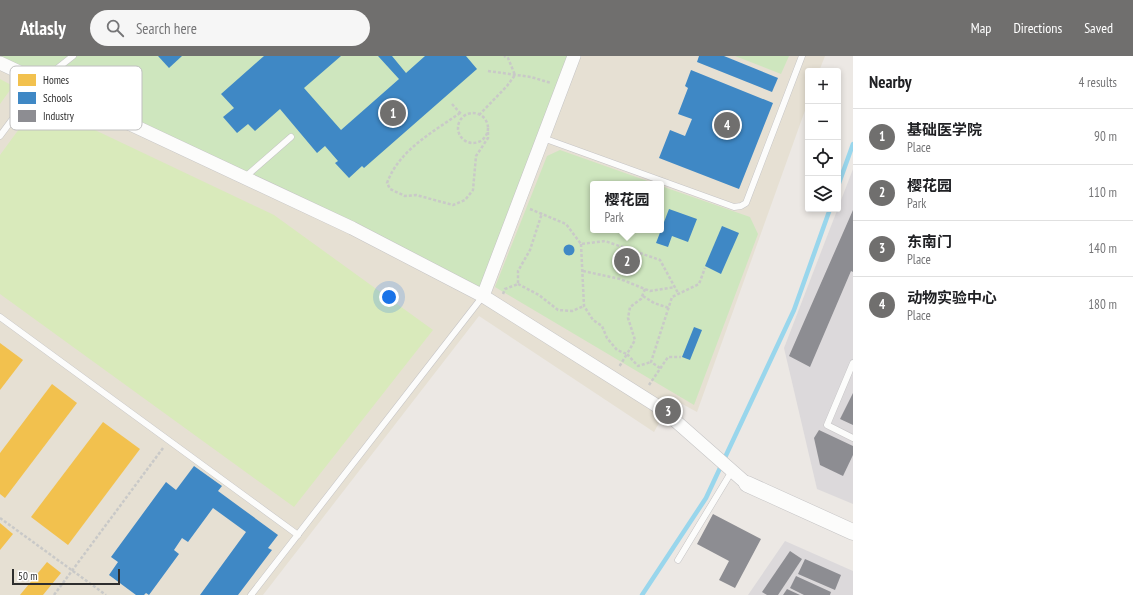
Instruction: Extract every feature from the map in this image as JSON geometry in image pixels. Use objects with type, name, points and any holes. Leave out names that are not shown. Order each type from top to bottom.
[{"type":"street","points":[[483,296],[574,56]]},
{"type":"street","points":[[0,63],[10,68]]},
{"type":"street","points":[[142,130],[352,228],[483,296],[662,409],[747,484],[853,532]]},
{"type":"lane","points":[[60,66],[73,56]]},
{"type":"lane","points":[[664,182],[734,207],[741,206],[746,203],[802,56]]},
{"type":"lane","points":[[0,136],[10,122]]},
{"type":"lane","points":[[244,178],[291,137]]},
{"type":"lane","points":[[543,138],[662,181]]},
{"type":"lane","points":[[251,595],[483,296]]},
{"type":"lane","points":[[0,317],[298,535]]},
{"type":"lane","points":[[853,363],[826,425],[853,438]]},
{"type":"lane","points":[[678,560],[726,465]]},
{"type":"path","points":[[504,56],[508,58],[515,75]]},
{"type":"path","points":[[488,71],[531,76],[563,87]]},
{"type":"path","points":[[478,115],[507,86],[515,75]]},
{"type":"path","points":[[452,104],[464,117]]},
{"type":"path","points":[[460,113],[408,150],[390,175],[387,183],[390,189],[405,196],[416,195],[453,205],[465,200],[473,190],[476,156],[488,138],[488,130],[485,120],[478,115],[473,114],[460,120],[458,129],[465,141],[475,143],[479,142],[483,139],[488,130]]},
{"type":"path","points":[[518,204],[566,224],[581,244],[584,306],[594,320],[602,326],[607,338],[618,350],[627,354],[638,366],[651,362]]},
{"type":"path","points":[[518,284],[518,271],[530,250],[542,214]]},
{"type":"path","points":[[581,244],[605,241],[660,260],[678,293]]},
{"type":"path","points":[[651,362],[654,347],[672,297],[699,284],[705,268]]},
{"type":"path","points":[[582,271],[620,279],[650,291],[675,287]]},
{"type":"path","points":[[497,304],[505,290],[518,284]]},
{"type":"path","points":[[518,284],[539,295],[558,310],[572,311],[584,306]]},
{"type":"path","points":[[613,377],[635,340],[628,318],[630,307],[641,299],[645,289]]},
{"type":"path","points":[[643,296],[654,303],[669,308]]},
{"type":"path","points":[[642,396],[668,357],[681,357]]},
{"type":"path","points":[[651,362],[660,368]]},
{"type":"path","points":[[54,595],[169,440]]},
{"type":"path","points":[[0,518],[106,595]]},
{"type":"shaded area","points":[[0,56],[825,56],[820,68],[805,68],[805,110],[697,412],[673,399],[654,432],[479,316],[263,595],[0,595]]},
{"type":"shaded area","points":[[853,169],[853,504],[817,489],[784,348],[836,212],[841,212],[841,200]]},
{"type":"shaded area","points":[[785,541],[853,571],[853,595],[748,595]]},
{"type":"green space","points":[[0,56],[574,56],[483,296],[139,130],[142,130],[142,66],[10,66],[10,68],[0,63]]},
{"type":"green space","points":[[735,56],[789,56],[781,74]]},
{"type":"green space","points":[[0,79],[10,84],[10,90],[0,104]]},
{"type":"green space","points":[[18,130],[95,130],[274,215],[433,330],[294,507],[0,294],[0,155]]},
{"type":"green space","points":[[560,150],[648,181],[590,181],[590,233],[664,233],[664,187],[750,217],[758,234],[694,405],[495,287],[547,156]]},
{"type":"building: Homes","points":[[0,343],[23,360],[0,390]]},
{"type":"building: Homes","points":[[52,384],[77,403],[5,498],[0,494],[0,453]]},
{"type":"building: Homes","points":[[103,422],[140,449],[68,545],[31,517]]},
{"type":"building: Homes","points":[[0,523],[13,534],[0,550]]},
{"type":"building: Homes","points":[[47,562],[61,573],[43,595],[20,595]]},
{"type":"building: Schools","points":[[158,56],[182,56],[169,68]]},
{"type":"building: Schools","points":[[264,56],[341,56],[304,88],[341,130],[399,79],[378,56],[392,56],[406,73],[425,56],[466,56],[477,69],[364,168],[362,166],[349,178],[335,163],[338,161],[325,146],[317,153],[280,109],[255,131],[248,124],[237,133],[223,117],[234,108],[221,94]]},
{"type":"building: Schools","points":[[699,56],[724,56],[778,78],[772,92],[697,62]]},
{"type":"building: Schools","points":[[691,70],[773,103],[739,189],[659,158],[670,130],[685,136],[692,119],[678,114],[688,88],[685,86]]},
{"type":"building: Schools","points":[[669,209],[697,219],[688,242],[672,236],[668,247],[656,243],[660,233],[664,233],[664,222]]},
{"type":"building: Schools","points":[[722,226],[739,233],[721,274],[705,266]]},
{"type":"building: Schools","points":[[567,245],[571,245],[573,246],[573,254],[567,255],[564,252],[564,248]]},
{"type":"building: Schools","points":[[694,327],[702,330],[690,360],[682,357]]},
{"type":"building: Schools","points":[[671,401],[676,404],[665,422],[659,419]]},
{"type":"building: Schools","points":[[194,466],[222,486],[218,491],[278,535],[268,548],[272,550],[238,595],[200,595],[246,532],[213,508],[188,542],[182,538],[174,550],[179,554],[149,595],[146,593],[144,595],[136,595],[109,575],[118,562],[111,557],[166,482],[176,490]]},
{"type":"building: Industry","points":[[853,210],[853,272],[851,271],[810,367],[789,356]]},
{"type":"building: Industry","points":[[853,393],[853,425],[840,419]]},
{"type":"building: Industry","points":[[819,430],[853,446],[853,455],[843,476],[820,465],[814,438]]},
{"type":"building: Industry","points":[[713,514],[761,539],[735,588],[719,580],[729,561],[697,544]]},
{"type":"building: Industry","points":[[790,551],[802,559],[778,595],[767,595],[762,592]]},
{"type":"building: Industry","points":[[805,559],[841,575],[835,590],[798,574]]},
{"type":"building: Industry","points":[[796,576],[831,592],[830,595],[804,595],[790,588]]},
{"type":"building: Industry","points":[[787,589],[800,595],[783,595]]},
{"type":"waterway","points":[[841,178],[853,144]]},
{"type":"waterway","points":[[642,595],[706,498],[794,310],[829,212]]},
{"type":"place","name":"基础医学院","points":[[393,113]]},
{"type":"place","name":"动物实验中心","points":[[727,125]]},
{"type":"place","name":"樱花园","points":[[627,261]]},
{"type":"place","name":"东南门","points":[[668,411]]}]
